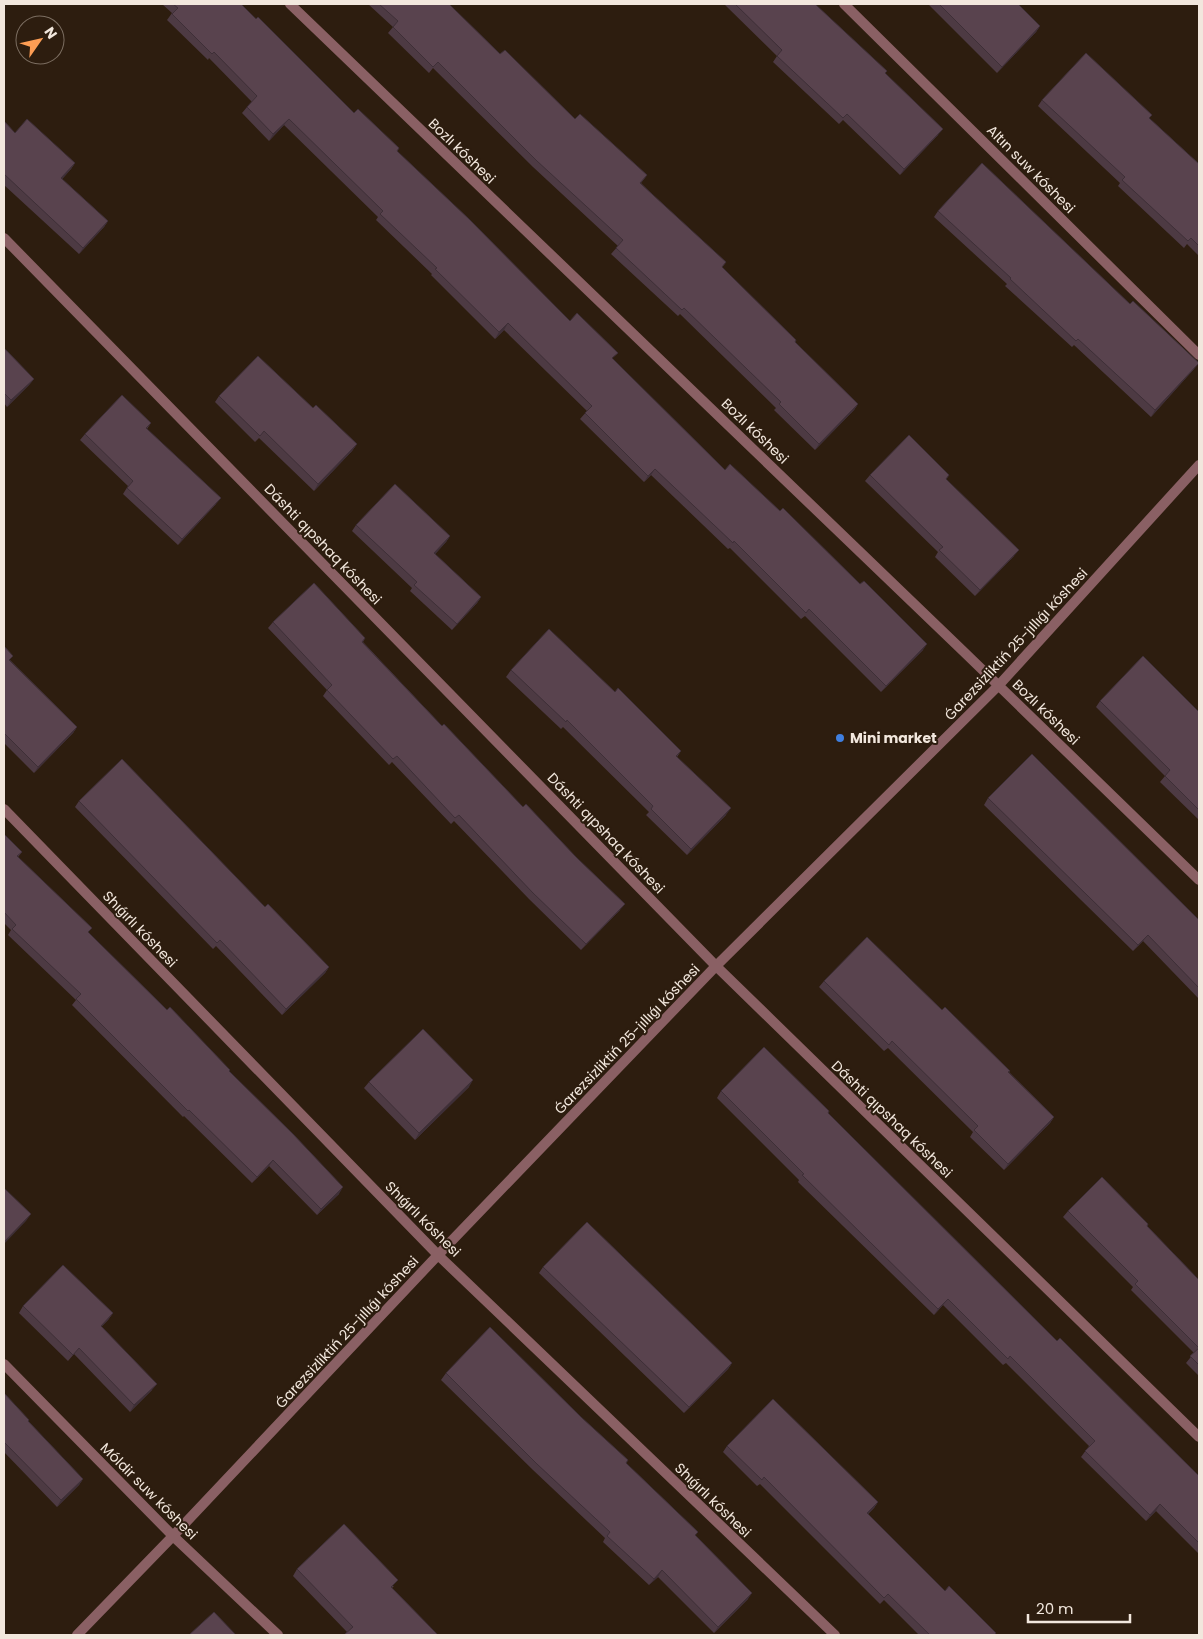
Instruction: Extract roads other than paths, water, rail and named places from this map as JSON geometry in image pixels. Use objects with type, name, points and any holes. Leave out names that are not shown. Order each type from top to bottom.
[{"type":"street","name":"Bozlı kóshesi","points":[[290,4],[999,685],[1199,880]]},
{"type":"street","name":"Altın suw kóshesi","points":[[844,4],[1199,354]]},
{"type":"street","name":"Dáshti qıpshaq kóshesi","points":[[4,238],[716,966],[1199,1437]]},
{"type":"street","name":"Ǵarezsizliktiń 25-jıllıǵı kóshesi","points":[[77,1635],[716,966],[999,685],[1199,465]]},
{"type":"street","name":"Shıǵırlı kóshesi","points":[[4,808],[438,1255],[835,1635]]},
{"type":"street","name":"Móldir suw kóshesi","points":[[4,1364],[173,1536],[278,1635]]},
{"type":"place","name":"Mini market","points":[[840,738]]}]
